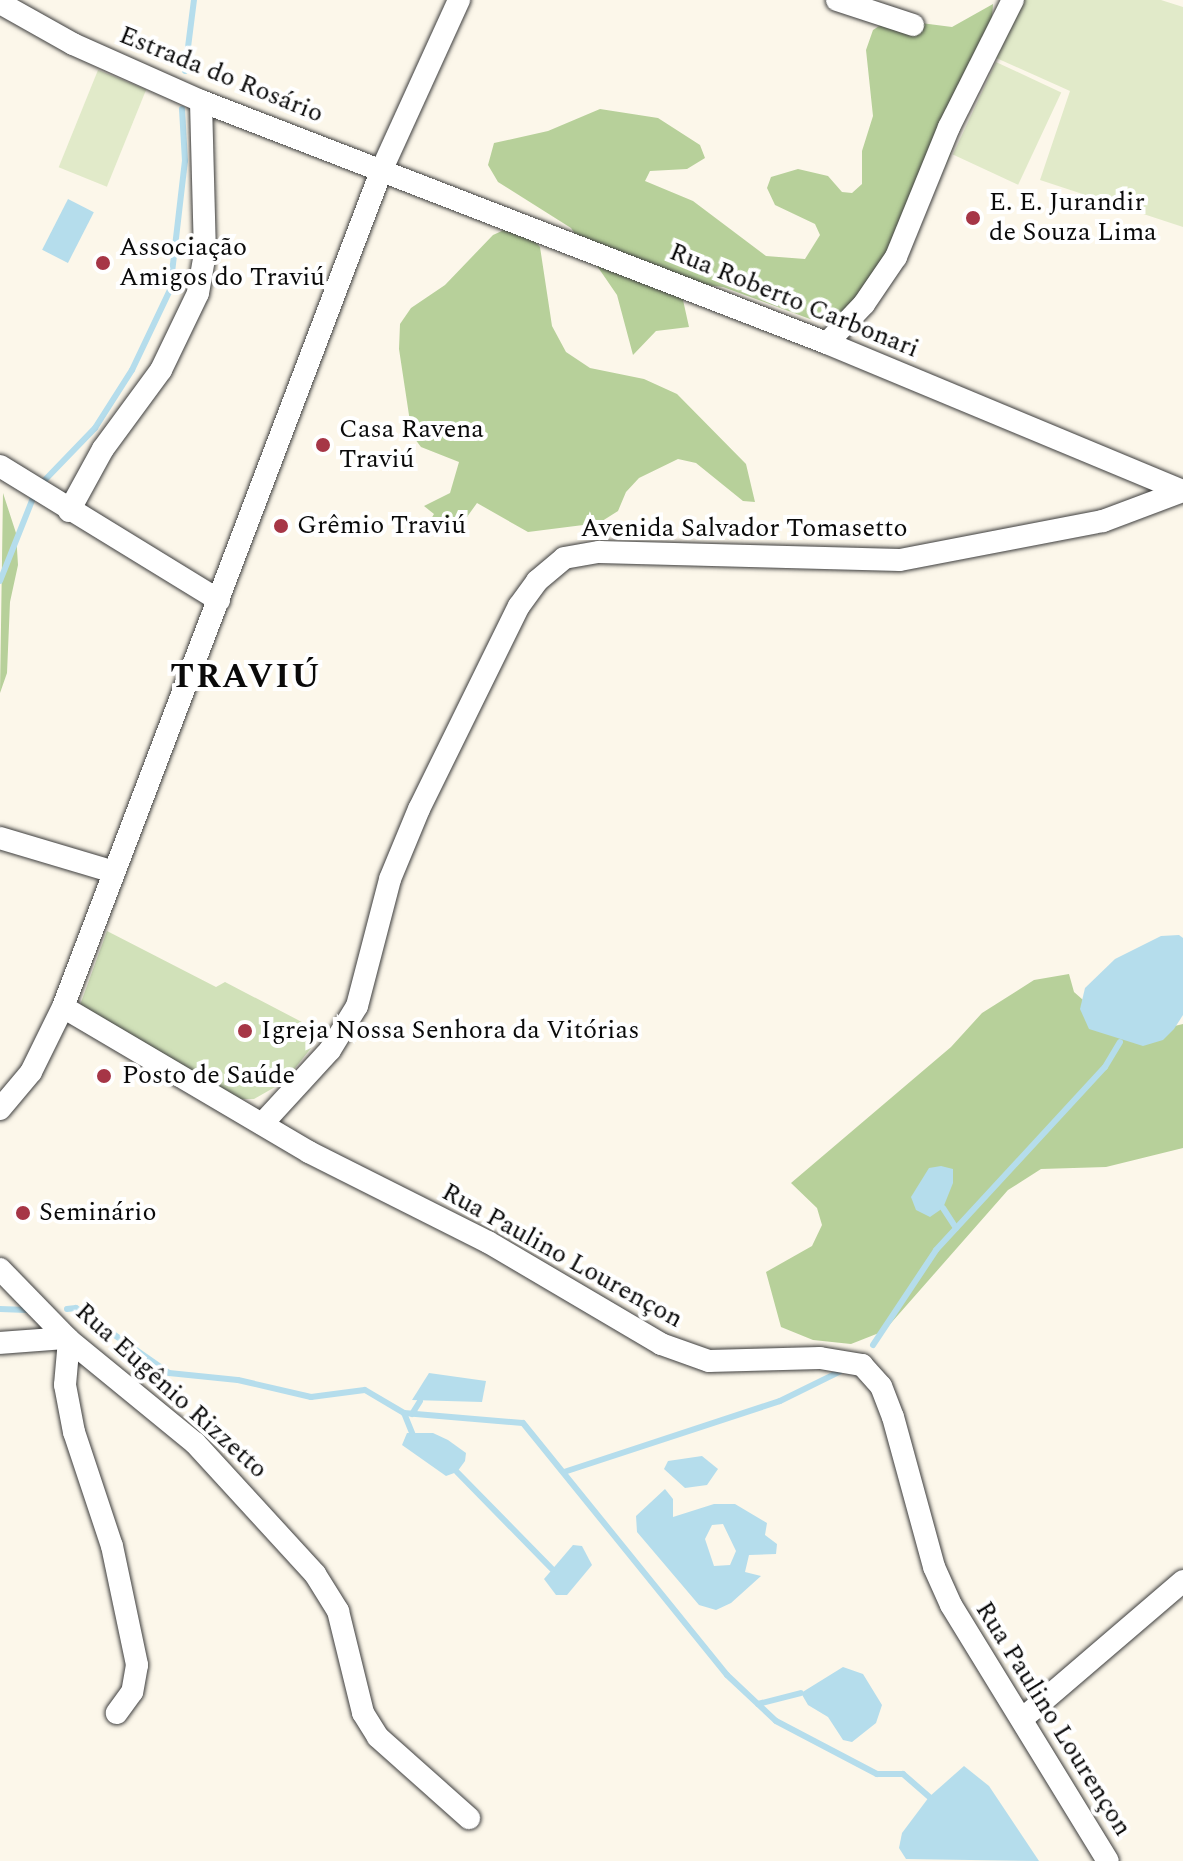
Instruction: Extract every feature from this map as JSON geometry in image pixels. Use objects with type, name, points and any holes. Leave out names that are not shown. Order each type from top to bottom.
[{"type":"street","points":[[0,1109],[31,1072],[63,1007],[382,169],[459,0]]},
{"type":"street","points":[[837,0],[913,25]]},
{"type":"street","points":[[827,343],[864,304],[896,257],[949,127],[1013,0]]},
{"type":"street","name":"Estrada do Rosário","points":[[0,3],[73,44],[201,101],[382,169]]},
{"type":"street","points":[[69,511],[103,449],[161,370],[198,293],[205,255],[201,101]]},
{"type":"street","name":"Rua Roberto Carbonari","points":[[382,169],[827,343],[1183,491]]},
{"type":"street","points":[[0,466],[219,600]]},
{"type":"street","name":"Avenida Salvador Tomasetto","points":[[262,1124],[306,1079],[357,1006],[390,879],[419,809],[519,606],[537,581],[564,558],[614,552],[900,560],[1103,521],[1183,491]]},
{"type":"street","points":[[0,838],[114,872]]},
{"type":"street","name":"Rua Paulino Lourençon","points":[[63,1007],[262,1124],[488,1242],[685,1354],[709,1361],[820,1358],[862,1365],[881,1386],[893,1417],[934,1567],[951,1605],[1108,1861]]},
{"type":"street","name":"Rua Eugênio Rizzetto","points":[[0,1269],[68,1339],[195,1443],[315,1574],[338,1611],[363,1713],[378,1737],[469,1818]]},
{"type":"street","points":[[0,1343],[68,1339],[65,1385],[74,1432],[112,1546],[137,1665],[132,1692],[117,1713]]},
{"type":"street","points":[[1022,1719],[1183,1581]]},
{"type":"green space","points":[[1022,0],[1161,0],[1183,7],[1183,227],[1040,180],[1070,91],[994,57]]},
{"type":"green space","points":[[993,4],[990,46],[949,158],[883,288],[836,322],[810,319],[723,287],[687,283],[681,291],[689,327],[656,331],[633,355],[617,295],[571,228],[498,182],[488,165],[494,143],[548,131],[600,109],[658,118],[700,145],[705,158],[687,169],[650,171],[645,181],[693,201],[766,256],[805,259],[820,235],[815,224],[775,205],[767,188],[771,177],[798,169],[828,176],[842,192],[852,193],[862,184],[862,151],[873,116],[866,50],[873,30],[890,19],[952,27]]},
{"type":"green space","points":[[996,62],[1061,92],[1018,185],[953,154]]},
{"type":"green space","points":[[98,70],[146,89],[107,187],[59,167]]},
{"type":"green space","points":[[504,230],[525,231],[540,247],[552,326],[566,352],[590,368],[644,379],[677,394],[746,464],[755,502],[743,501],[696,463],[678,459],[639,478],[626,492],[618,511],[599,523],[528,532],[477,503],[454,535],[431,519],[434,514],[424,506],[450,493],[459,462],[421,447],[412,435],[399,349],[400,324],[411,308],[445,285],[493,235]]},
{"type":"green space","points":[[3,493],[16,533],[18,565],[10,602],[7,673],[0,693]]},
{"type":"green space","points":[[107,931],[216,987],[225,982],[323,1033],[284,1082],[254,1099],[236,1099],[80,1005]]},
{"type":"green space","points":[[1069,974],[1074,992],[1091,1007],[1145,1033],[1183,1024],[1183,1148],[1106,1167],[1041,1169],[1008,1190],[884,1331],[851,1344],[813,1340],[781,1327],[766,1272],[812,1246],[822,1225],[817,1208],[791,1183],[951,1047],[982,1013],[1034,980]]},
{"type":"water","points":[[68,199],[94,212],[68,263],[42,250]]},
{"type":"water","points":[[1179,935],[1183,938],[1183,1015],[1174,1029],[1163,1040],[1143,1046],[1089,1029],[1080,1009],[1085,988],[1115,959],[1161,936]]},
{"type":"water","points":[[941,1166],[953,1169],[953,1183],[943,1208],[930,1217],[916,1210],[911,1197],[929,1168]]},
{"type":"water","points":[[429,1373],[486,1381],[482,1402],[412,1400]]},
{"type":"water","points":[[407,1433],[433,1433],[448,1440],[466,1453],[465,1461],[457,1472],[446,1476],[402,1445]]},
{"type":"water","points":[[702,1456],[718,1469],[707,1485],[685,1488],[664,1469],[668,1461]]},
{"type":"water","points":[[665,1489],[673,1499],[673,1517],[714,1504],[735,1504],[767,1523],[765,1535],[777,1544],[776,1554],[749,1555],[745,1572],[761,1576],[731,1603],[716,1610],[699,1605],[637,1532],[636,1516]],"holes":[[[723,1524],[736,1551],[730,1565],[714,1566],[705,1539],[712,1525]]]},
{"type":"water","points":[[573,1545],[582,1546],[592,1565],[567,1595],[556,1595],[544,1579]]},
{"type":"water","points":[[843,1667],[863,1674],[882,1705],[876,1723],[852,1742],[843,1740],[828,1717],[808,1705],[801,1693]]},
{"type":"water","points":[[964,1766],[989,1786],[1039,1861],[906,1859],[899,1848],[902,1833],[929,1797]]},
{"type":"waterway","points":[[185,71],[194,0]]},
{"type":"waterway","points":[[41,484],[95,428],[132,370],[170,290],[185,161],[182,109]]},
{"type":"waterway","points":[[0,581],[35,493]]},
{"type":"waterway","points":[[873,1345],[936,1250],[1105,1067],[1120,1042]]},
{"type":"waterway","points":[[943,1208],[956,1228]]},
{"type":"waterway","points":[[67,1309],[76,1308],[169,1373],[238,1380],[311,1397],[365,1390],[404,1413],[523,1423],[727,1675],[776,1721],[877,1774],[903,1774],[929,1797]]},
{"type":"waterway","points":[[0,1309],[27,1310]]},
{"type":"waterway","points":[[564,1472],[780,1401],[839,1372]]},
{"type":"waterway","points":[[412,1414],[420,1401]]},
{"type":"waterway","points":[[404,1413],[412,1433]]},
{"type":"waterway","points":[[457,1472],[552,1569]]},
{"type":"waterway","points":[[758,1704],[801,1693]]},
{"type":"place","name":"E. E. Jurandir de Souza Lima","points":[[973,218]]},
{"type":"place","name":"Associação Amigos do Traviú","points":[[103,263]]},
{"type":"place","name":"Casa Ravena Traviú","points":[[323,445]]},
{"type":"place","name":"Grêmio Traviú","points":[[281,526]]},
{"type":"place","name":"Igreja Nossa Senhora da Vitórias","points":[[245,1031]]},
{"type":"place","name":"Posto de Saúde","points":[[104,1076]]},
{"type":"place","name":"Seminário","points":[[23,1213]]},
{"type":"district","name":"TRAVIÚ","points":[[246,678]]}]
